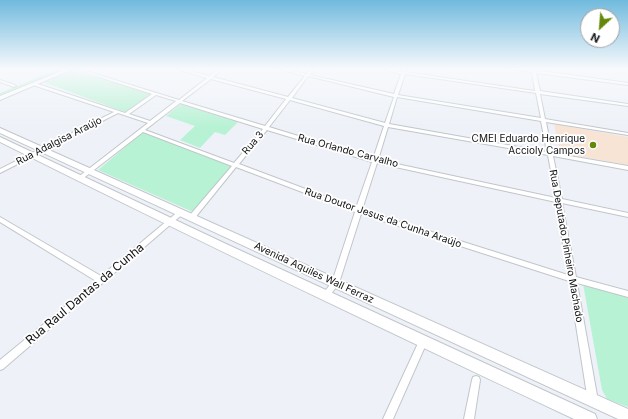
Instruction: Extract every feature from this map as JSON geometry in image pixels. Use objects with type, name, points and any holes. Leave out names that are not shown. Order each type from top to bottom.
[{"type":"main road","name":"Avenida Aquiles Wall Ferraz","points":[[0,130],[89,172],[187,214],[628,416]]},
{"type":"main road","name":"Avenida Aquiles Wall Ferraz","points":[[0,139],[326,296],[590,419]]},
{"type":"street","points":[[0,92],[10,88]]},
{"type":"street","points":[[0,98],[25,88]]},
{"type":"street","points":[[45,88],[151,123]]},
{"type":"street","name":"Rua Orlando Carvalho","points":[[135,88],[376,161],[628,215]]},
{"type":"street","points":[[79,178],[89,172],[197,88]]},
{"type":"street","points":[[249,88],[387,125],[628,168]]},
{"type":"street","name":"Rua 3","points":[[187,214],[234,165],[266,128],[297,88]]},
{"type":"street","points":[[360,88],[396,96],[628,134]]},
{"type":"street","points":[[326,296],[335,283],[399,88]]},
{"type":"street","points":[[507,88],[628,105]]},
{"type":"street","name":"Rua Deputado Pinheiro Machado","points":[[538,88],[559,200],[593,401]]},
{"type":"street","points":[[125,115],[155,94]]},
{"type":"street","name":"Rua Adalgisa Araújo","points":[[0,171],[117,112]]},
{"type":"street","name":"Rua Doutor Jesus da Cunha Araújo","points":[[142,130],[358,211],[572,279],[628,294]]},
{"type":"street","name":"Rua Raul Dantas da Cunha","points":[[0,365],[171,221],[187,214]]},
{"type":"street","points":[[0,219],[101,280]]},
{"type":"street","points":[[388,419],[423,342]]},
{"type":"street","points":[[469,419],[476,380]]},
{"type":"shaded area","name":"CMEI Eduardo Henrique Accioly Campos","points":[[554,124],[628,137],[628,165],[560,153]]},
{"type":"green space","points":[[13,88],[21,88],[0,96],[0,93]]},
{"type":"green space","points":[[58,88],[130,88],[152,94],[125,112]]},
{"type":"green space","points":[[182,103],[238,122],[225,135],[215,132],[200,148],[180,140],[195,126],[166,116]]},
{"type":"green space","points":[[143,132],[232,166],[193,212],[98,170]]},
{"type":"green space","points":[[583,284],[628,296],[628,407],[607,399],[602,390]]},
{"type":"place","name":"CMEI Eduardo Henrique Accioly Campos","points":[[593,145]]}]
